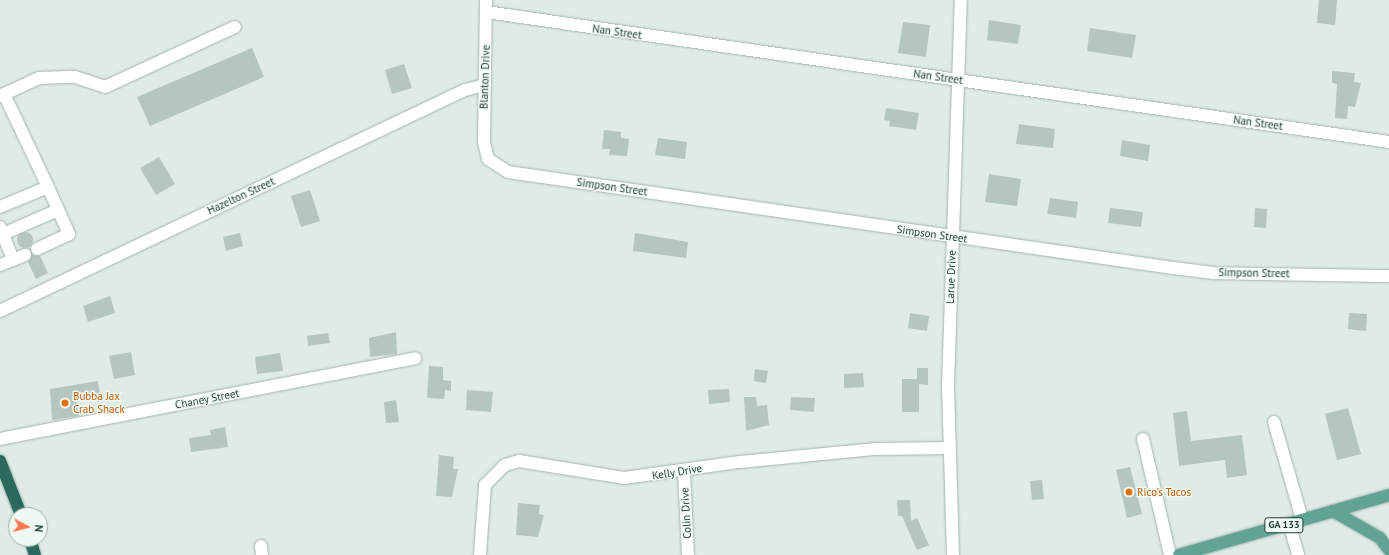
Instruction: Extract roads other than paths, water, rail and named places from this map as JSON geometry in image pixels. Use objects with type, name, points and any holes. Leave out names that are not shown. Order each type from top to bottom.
[{"type":"highway","points":[[0,461],[19,507]]},
{"type":"main road","name":"GA 133","points":[[1179,555],[1389,495]]},
{"type":"main road","points":[[1333,511],[1380,538],[1389,550]]},
{"type":"street","name":"Blanton Drive","points":[[486,0],[484,85],[486,153]]},
{"type":"street","name":"Larue Drive","points":[[953,555],[948,448],[952,237],[961,0]]},
{"type":"street","name":"Nan Street","points":[[486,12],[1389,142]]},
{"type":"street","points":[[37,249],[69,234],[48,187],[2,95],[39,78],[75,77],[105,87],[235,27]]},
{"type":"street","name":"Hazelton Street","points":[[0,311],[458,93],[484,85]]},
{"type":"street","name":"Simpson Street","points":[[486,153],[497,168],[508,172],[952,237],[1212,273],[1389,276]]},
{"type":"street","points":[[0,207],[48,187]]},
{"type":"street","points":[[13,260],[1,230],[58,210]]},
{"type":"street","points":[[0,265],[25,255]]},
{"type":"street","name":"Chaney Street","points":[[0,439],[415,358]]},
{"type":"street","points":[[1274,422],[1302,519]]},
{"type":"street","points":[[1143,439],[1170,555]]},
{"type":"street","name":"Kelly Drive","points":[[480,555],[483,494],[486,485],[505,465],[532,462],[624,478],[876,449],[948,448]]},
{"type":"street","name":"Colin Drive","points":[[684,471],[688,555]]},
{"type":"street","points":[[1289,524],[1298,555]]},
{"type":"place","name":"Bubba Jax Crab Shack","points":[[65,403]]},
{"type":"place","name":"Rico's Tacos","points":[[1129,492]]}]
